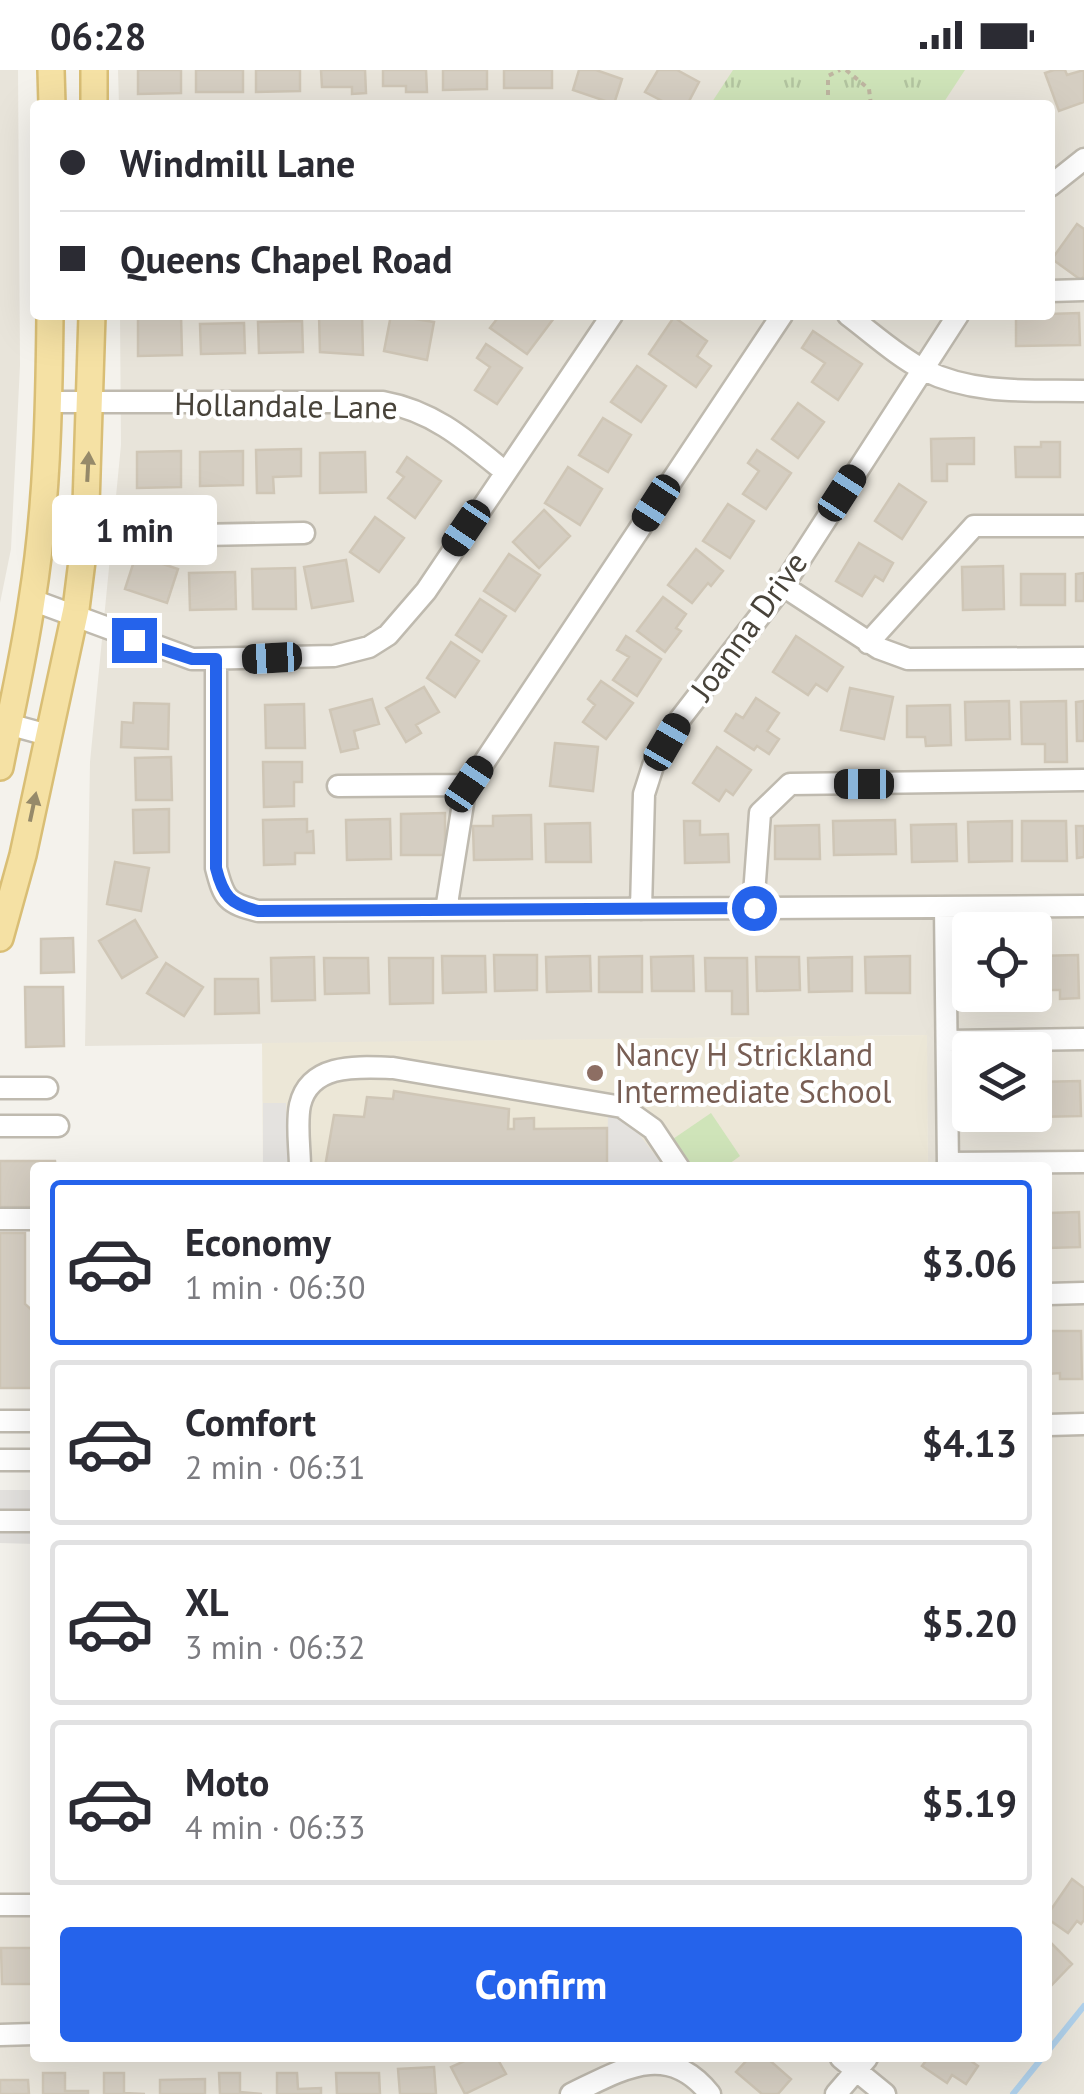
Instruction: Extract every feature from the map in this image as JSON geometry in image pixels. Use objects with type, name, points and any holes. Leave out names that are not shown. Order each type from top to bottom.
[{"type":"main road","points":[[51,70],[52,100]]},
{"type":"main road","points":[[94,70],[94,100]]},
{"type":"main road","points":[[0,768],[4,724],[32,600],[49,402],[50,320]]},
{"type":"main road","points":[[0,938],[23,855],[74,618],[85,538],[92,320]]},
{"type":"street","points":[[1055,181],[1084,158]]},
{"type":"street","points":[[1055,291],[1084,290]]},
{"type":"street","points":[[32,600],[178,655],[216,659],[352,654],[388,635],[426,591],[609,320]]},
{"type":"street","points":[[446,910],[465,791],[779,320]]},
{"type":"street","points":[[855,320],[922,369],[961,383],[998,390],[1084,390]]},
{"type":"street","name":"Joanna Drive","points":[[641,909],[644,794],[653,766],[680,719],[783,586],[955,320]]},
{"type":"street","name":"Hollandale Lane","points":[[49,402],[383,402],[409,407],[442,423],[504,471]]},
{"type":"street","points":[[868,642],[974,526],[1084,526]]},
{"type":"street","points":[[85,538],[304,533]]},
{"type":"street","points":[[783,586],[868,642],[908,659],[1084,658]]},
{"type":"street","points":[[216,659],[216,868],[230,902],[258,911],[1084,906]]},
{"type":"street","points":[[4,724],[48,735]]},
{"type":"street","points":[[754,908],[760,813],[790,784],[1084,780]]},
{"type":"street","points":[[338,786],[469,784]]},
{"type":"street","points":[[945,907],[948,1162]]},
{"type":"street","points":[[947,1040],[1084,1040]]},
{"type":"street","points":[[300,1162],[300,1104],[310,1084],[332,1070],[356,1066],[393,1068],[622,1107],[653,1128],[675,1162]]},
{"type":"street","points":[[0,1088],[47,1088]]},
{"type":"street","points":[[0,1126],[58,1126]]},
{"type":"street","points":[[1052,1163],[1084,1162]]},
{"type":"street","points":[[0,1219],[30,1219]]},
{"type":"street","points":[[1052,1294],[1084,1294]]},
{"type":"street","points":[[0,1421],[30,1420]]},
{"type":"street","points":[[1052,1424],[1084,1424]]},
{"type":"street","points":[[0,1460],[30,1460]]},
{"type":"street","points":[[0,1521],[30,1521]]},
{"type":"street","points":[[0,1905],[30,1905]]},
{"type":"street","points":[[0,2035],[30,2034]]},
{"type":"street","points":[[836,2094],[855,2062],[885,2094]]},
{"type":"street","points":[[571,2094],[634,2063],[672,2064],[710,2094]]},
{"type":"path","points":[[828,100],[828,76],[843,70],[869,90],[871,100]]},
{"type":"shaded area","points":[[0,70],[18,70],[20,365],[11,549],[0,603]]},
{"type":"shaded area","points":[[118,70],[1084,70],[1084,2094],[0,2094],[0,1897],[30,1896],[30,2062],[1052,2062],[1052,1162],[928,1162],[926,1035],[85,1046],[90,762],[121,445],[120,320],[1055,320],[1055,100],[119,100]]},
{"type":"shaded area","name":"Nancy H Strickland Intermediate School","points":[[927,1035],[928,1162],[263,1162],[262,1043]]},
{"type":"shaded area","points":[[263,1103],[286,1103],[288,1162],[263,1162]]},
{"type":"shaded area","points":[[608,1114],[632,1125],[660,1162],[607,1162]]},
{"type":"shaded area","points":[[0,1490],[30,1490],[30,1544],[0,1543]]},
{"type":"green space","points":[[733,70],[965,70],[945,100],[713,100]]},
{"type":"green space","points":[[711,1113],[740,1156],[732,1162],[685,1162],[670,1141]]},
{"type":"building","points":[[138,70],[181,70],[181,93],[138,94]]},
{"type":"building","points":[[196,70],[243,70],[243,92],[196,92]]},
{"type":"building","points":[[256,70],[300,70],[300,91],[256,92]]},
{"type":"building","points":[[321,70],[365,70],[366,93],[352,94],[352,87],[322,87]]},
{"type":"building","points":[[383,70],[426,70],[427,92],[406,92],[406,86],[383,86]]},
{"type":"building","points":[[443,70],[487,70],[487,89],[443,90]]},
{"type":"building","points":[[504,70],[552,70],[552,88],[504,88]]},
{"type":"building","points":[[579,70],[596,70],[622,79],[615,100],[573,90]]},
{"type":"building","points":[[658,70],[677,70],[699,82],[690,100],[660,100],[645,92]]},
{"type":"building","points":[[1065,70],[1067,75],[1084,70],[1084,102],[1059,111],[1045,73]]},
{"type":"building","points":[[1077,224],[1084,229],[1081,280],[1055,261],[1055,255]]},
{"type":"building","points":[[1079,313],[1080,345],[1016,346],[1016,320],[1055,320],[1055,314]]},
{"type":"building","points":[[138,320],[181,320],[182,355],[138,356]]},
{"type":"building","points":[[319,320],[362,320],[363,355],[320,352]]},
{"type":"building","points":[[390,320],[434,322],[427,360],[384,351]]},
{"type":"building","points":[[496,320],[552,320],[527,354],[490,328]]},
{"type":"building","points":[[672,320],[678,320],[707,341],[697,356],[711,366],[696,387],[649,354]]},
{"type":"building","points":[[302,321],[303,352],[259,353],[258,322]]},
{"type":"building","points":[[244,323],[245,353],[201,354],[200,324]]},
{"type":"building","points":[[813,331],[862,364],[838,400],[812,382],[825,363],[802,348]]},
{"type":"building","points":[[486,344],[522,368],[497,404],[475,390],[490,367],[477,358]]},
{"type":"building","points":[[637,366],[666,386],[641,422],[611,402]]},
{"type":"building","points":[[798,403],[824,422],[798,458],[772,439]]},
{"type":"building","points":[[603,418],[631,435],[608,472],[579,455]]},
{"type":"building","points":[[974,438],[974,464],[947,464],[947,481],[932,481],[931,439]]},
{"type":"building","points":[[1041,442],[1060,442],[1060,477],[1016,477],[1015,447],[1041,447]]},
{"type":"building","points":[[301,449],[301,476],[273,477],[274,493],[257,493],[256,450]]},
{"type":"building","points":[[757,450],[791,473],[766,509],[743,494],[759,471],[748,463]]},
{"type":"building","points":[[181,451],[181,487],[137,488],[137,452]]},
{"type":"building","points":[[243,451],[243,485],[200,486],[200,452]]},
{"type":"building","points":[[365,452],[366,492],[320,493],[320,453]]},
{"type":"building","points":[[407,457],[441,481],[415,518],[388,498],[404,477],[397,472]]},
{"type":"building","points":[[568,467],[602,489],[580,525],[545,503]]},
{"type":"building","points":[[899,484],[926,502],[902,539],[875,521]]},
{"type":"building","points":[[728,504],[754,521],[730,558],[703,541]]},
{"type":"building","points":[[544,510],[570,536],[539,568],[513,542]]},
{"type":"building","points":[[375,517],[404,538],[379,572],[350,552]]},
{"type":"building","points":[[859,543],[893,563],[883,581],[875,576],[862,596],[836,581]]},
{"type":"building","points":[[696,549],[723,571],[692,603],[668,585]]},
{"type":"building","points":[[509,554],[540,575],[515,611],[484,591]]},
{"type":"building","points":[[136,555],[178,569],[167,603],[125,589]]},
{"type":"building","points":[[346,560],[353,601],[312,608],[304,567]]},
{"type":"building","points":[[1003,566],[1004,609],[963,610],[962,567]]},
{"type":"building","points":[[295,568],[296,609],[253,609],[252,569]]},
{"type":"building","points":[[235,572],[236,609],[190,610],[189,573]]},
{"type":"building","points":[[1084,573],[1084,601],[1076,601],[1076,574]]},
{"type":"building","points":[[1021,574],[1065,574],[1065,605],[1021,605]]},
{"type":"building","points":[[663,597],[686,614],[676,628],[681,631],[665,652],[637,631]]},
{"type":"building","points":[[480,599],[506,616],[482,652],[456,635]]},
{"type":"building","points":[[626,636],[661,659],[637,696],[613,680],[629,657],[617,650]]},
{"type":"building","points":[[796,636],[843,667],[827,691],[816,684],[808,695],[773,672]]},
{"type":"building","points":[[451,642],[479,661],[455,697],[427,678]]},
{"type":"building","points":[[601,681],[633,703],[606,739],[583,722],[595,705],[588,699]]},
{"type":"building","points":[[424,687],[439,712],[416,725],[421,733],[406,742],[386,708]]},
{"type":"building","points":[[850,688],[893,697],[884,739],[841,730]]},
{"type":"building","points":[[756,698],[779,713],[767,731],[779,739],[769,754],[757,746],[754,750],[725,731],[736,714],[743,718]]},
{"type":"building","points":[[372,699],[379,724],[354,731],[358,748],[341,752],[330,710]]},
{"type":"building","points":[[1009,701],[1010,739],[966,740],[965,702]]},
{"type":"building","points":[[1066,701],[1067,762],[1045,762],[1045,744],[1022,744],[1021,702]]},
{"type":"building","points":[[1084,701],[1084,741],[1077,741],[1076,702]]},
{"type":"building","points":[[134,703],[169,704],[168,749],[121,747],[122,722],[133,723]]},
{"type":"building","points":[[304,704],[305,748],[266,748],[265,705]]},
{"type":"building","points":[[950,705],[951,745],[926,746],[925,737],[907,737],[907,706]]},
{"type":"building","points":[[555,743],[598,747],[593,791],[550,786]]},
{"type":"building","points":[[717,747],[751,770],[733,795],[726,790],[719,801],[693,783]]},
{"type":"building","points":[[171,757],[172,800],[136,800],[135,758]]},
{"type":"building","points":[[263,762],[302,762],[302,782],[294,782],[294,806],[264,807]]},
{"type":"building","points":[[169,809],[169,852],[134,853],[133,810]]},
{"type":"building","points":[[445,813],[445,855],[401,855],[401,814]]},
{"type":"building","points":[[531,815],[532,859],[474,860],[473,826],[493,826],[493,816]]},
{"type":"building","points":[[307,819],[307,832],[313,831],[314,853],[295,853],[295,864],[264,865],[263,820]]},
{"type":"building","points":[[390,819],[391,859],[347,860],[346,820]]},
{"type":"building","points":[[895,820],[896,854],[834,855],[833,821]]},
{"type":"building","points":[[684,821],[700,821],[700,835],[728,834],[729,862],[685,863]]},
{"type":"building","points":[[1012,821],[1012,861],[969,862],[968,822]]},
{"type":"building","points":[[1022,821],[1066,821],[1067,861],[1022,861]]},
{"type":"building","points":[[590,823],[591,862],[546,862],[545,824]]},
{"type":"building","points":[[956,824],[957,861],[912,862],[911,825]]},
{"type":"building","points":[[819,825],[820,859],[775,859],[775,826]]},
{"type":"building","points":[[1076,826],[1084,826],[1084,857],[1077,858]]},
{"type":"building","points":[[115,862],[149,868],[141,911],[107,904]]},
{"type":"building","points":[[135,920],[157,957],[122,978],[99,941]]},
{"type":"building","points":[[73,938],[74,972],[41,973],[41,939]]},
{"type":"building","points":[[494,955],[537,955],[537,990],[495,991]]},
{"type":"building","points":[[1078,955],[1079,998],[1060,999],[1060,990],[1052,990],[1052,956]]},
{"type":"building","points":[[442,956],[485,956],[486,992],[443,993]]},
{"type":"building","points":[[590,956],[591,991],[547,992],[546,957]]},
{"type":"building","points":[[642,956],[642,992],[599,992],[599,957]]},
{"type":"building","points":[[693,956],[694,991],[652,991],[651,957]]},
{"type":"building","points":[[910,956],[910,993],[866,993],[865,957]]},
{"type":"building","points":[[314,957],[315,1000],[272,1001],[271,958]]},
{"type":"building","points":[[756,957],[799,957],[800,990],[757,991]]},
{"type":"building","points":[[852,957],[852,991],[809,992],[808,958]]},
{"type":"building","points":[[324,958],[368,958],[369,993],[325,994]]},
{"type":"building","points":[[389,958],[433,958],[433,1003],[390,1004]]},
{"type":"building","points":[[705,958],[747,958],[748,1014],[732,1014],[732,991],[706,991]]},
{"type":"building","points":[[166,963],[203,987],[184,1016],[147,993]]},
{"type":"building","points":[[215,979],[258,979],[259,1013],[215,1014]]},
{"type":"building","points":[[25,987],[63,987],[64,1046],[26,1047]]},
{"type":"building","points":[[1080,1081],[1081,1116],[1052,1117],[1052,1082]]},
{"type":"building","points":[[394,1091],[509,1109],[508,1129],[514,1129],[514,1119],[534,1118],[534,1129],[607,1128],[607,1162],[326,1162],[334,1115],[364,1117],[367,1097],[393,1099]]},
{"type":"building","points":[[0,1161],[55,1161],[30,1162],[30,1207],[0,1207]]},
{"type":"building","points":[[1079,1212],[1080,1247],[1052,1248],[1052,1213]]},
{"type":"building","points":[[0,1233],[25,1233],[30,1388],[0,1388]]},
{"type":"building","points":[[1052,1331],[1081,1331],[1082,1379],[1060,1379],[1060,1373],[1052,1374]]},
{"type":"building","points":[[1072,1879],[1084,1888],[1084,1920],[1081,1924],[1077,1921],[1068,1933],[1052,1922],[1052,1908]]},
{"type":"building","points":[[1052,1944],[1072,1964],[1052,1985]]},
{"type":"building","points":[[1,1948],[30,1948],[30,1984],[2,1984]]},
{"type":"building","points":[[462,2062],[499,2062],[506,2074],[465,2094],[451,2067]]},
{"type":"building","points":[[745,2062],[772,2062],[791,2079],[778,2094],[762,2094],[736,2072]]},
{"type":"building","points":[[925,2062],[972,2062],[978,2066],[966,2084],[952,2075],[947,2083],[922,2066]]},
{"type":"building","points":[[434,2067],[436,2094],[400,2094],[398,2069]]},
{"type":"building","points":[[43,2073],[65,2073],[65,2091],[88,2094],[43,2094]]},
{"type":"building","points":[[104,2073],[124,2073],[124,2093],[145,2094],[104,2094]]},
{"type":"building","points":[[219,2073],[240,2073],[240,2092],[262,2094],[220,2094]]},
{"type":"building","points":[[277,2073],[297,2073],[298,2089],[321,2088],[321,2094],[277,2094]]},
{"type":"building","points":[[336,2073],[379,2073],[380,2094],[337,2094]]},
{"type":"building","points":[[205,2079],[205,2094],[160,2094],[160,2080]]},
{"type":"building","points":[[0,2080],[28,2080],[29,2094],[0,2094]]},
{"type":"waterway","points":[[1052,2046],[1084,2006]]},
{"type":"waterway","points":[[1013,2094],[1039,2062]]},
{"type":"place","name":"Nancy H Strickland Intermediate School","points":[[595,1073]]},
{"type":"route","points":[[134,640],[192,659],[216,659],[216,868],[230,902],[258,911],[754,908]]}]
